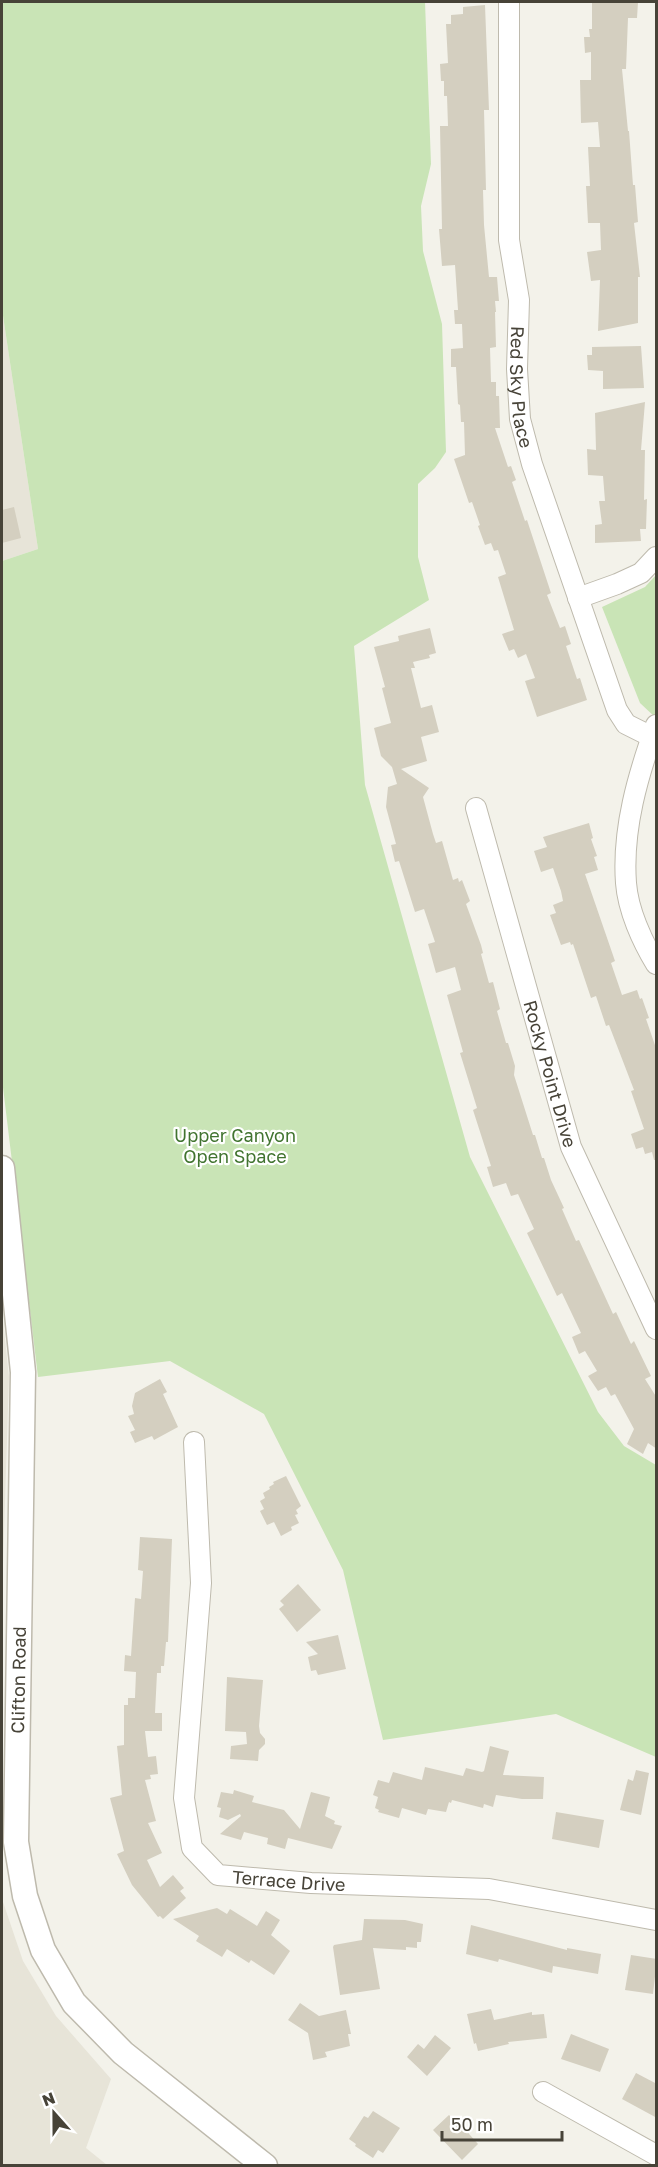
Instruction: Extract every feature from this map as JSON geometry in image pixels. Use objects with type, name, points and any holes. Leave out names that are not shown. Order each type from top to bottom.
[{"type":"street","name":"Red Sky Place","points":[[509,2],[509,240],[519,300],[517,369],[520,419],[532,464],[617,710],[626,724],[654,731]]},
{"type":"street","points":[[578,598],[641,573],[657,557]]},
{"type":"street","points":[[654,731],[637,782],[627,840],[626,884],[636,923],[657,964]]},
{"type":"street","name":"Rocky Point Drive","points":[[476,808],[571,1147],[657,1329]]},
{"type":"street","name":"Clifton Road","points":[[2,1168],[4,1223],[23,1372],[16,1842],[25,1896],[43,1950],[74,2003],[123,2053],[265,2166]]},
{"type":"street","name":"Terrace Drive","points":[[194,1442],[201,1583],[184,1798],[192,1848],[218,1875],[311,1883],[489,1889],[657,1920]]},
{"type":"street","points":[[543,2092],[657,2155]]},
{"type":"shaded area","points":[[2,309],[38,549],[2,561]]},
{"type":"shaded area","points":[[2,1311],[9,1377],[2,1596]]},
{"type":"shaded area","points":[[2,1899],[23,1961],[56,2016],[111,2079],[86,2148],[107,2165],[2,2165]]},
{"type":"green space","name":"Upper Canyon Open Space","points":[[2,2],[425,2],[431,164],[421,206],[423,251],[442,324],[446,452],[435,468],[418,484],[418,557],[429,600],[354,646],[365,785],[470,1157],[598,1412],[624,1446],[656,1465],[656,1757],[556,1714],[383,1740],[343,1570],[264,1414],[170,1361],[38,1377],[2,1079],[2,561],[38,549],[2,309]]},
{"type":"green space","points":[[656,575],[656,718],[640,703],[602,607],[645,587]]},
{"type":"building","points":[[592,2],[638,2],[637,18],[628,18],[626,69],[622,69],[638,222],[634,223],[640,277],[638,277],[638,323],[598,331],[600,280],[591,281],[587,252],[601,250],[600,223],[588,223],[586,186],[590,186],[588,147],[600,147],[598,122],[581,123],[580,80],[591,80],[591,52],[585,53],[584,37],[590,37],[589,29],[592,29]]},
{"type":"building","points":[[485,5],[489,110],[484,110],[486,190],[483,190],[484,225],[489,277],[497,277],[499,301],[495,301],[496,347],[490,348],[491,382],[496,382],[496,396],[499,396],[500,428],[495,428],[508,467],[511,466],[516,480],[512,482],[551,593],[547,595],[560,628],[565,626],[571,644],[566,646],[587,700],[537,717],[525,681],[535,678],[526,654],[518,658],[514,649],[509,651],[502,634],[514,630],[498,577],[506,574],[498,550],[494,551],[491,543],[485,545],[472,502],[469,503],[454,459],[465,455],[464,422],[461,422],[460,405],[458,404],[456,367],[451,367],[451,349],[463,348],[462,324],[455,324],[454,310],[458,310],[455,265],[442,266],[439,229],[442,229],[440,126],[448,126],[447,96],[444,96],[444,81],[441,81],[440,64],[448,63],[446,24],[451,24],[451,15],[463,14],[463,7]]},
{"type":"building","points":[[641,346],[644,388],[603,389],[603,371],[588,370],[587,355],[592,355],[592,347]]},
{"type":"building","points":[[645,402],[641,450],[645,450],[646,529],[640,529],[641,541],[595,543],[595,525],[602,524],[599,501],[605,501],[603,476],[588,475],[587,449],[596,450],[595,413]]},
{"type":"building","points":[[14,507],[21,538],[2,543],[2,510]]},
{"type":"building","points":[[430,628],[436,653],[429,655],[430,658],[413,662],[415,668],[411,668],[421,708],[432,705],[439,732],[421,737],[427,761],[401,769],[429,788],[423,797],[433,834],[436,843],[442,841],[453,880],[458,878],[459,882],[462,880],[470,901],[466,904],[481,945],[483,953],[481,954],[489,983],[493,982],[500,1009],[497,1011],[515,1066],[514,1075],[533,1135],[535,1135],[542,1158],[544,1158],[564,1208],[562,1209],[613,1314],[616,1312],[631,1344],[634,1341],[651,1376],[645,1379],[657,1398],[657,1449],[648,1443],[643,1454],[627,1444],[634,1429],[615,1394],[611,1396],[606,1387],[598,1391],[588,1376],[597,1371],[585,1351],[579,1354],[572,1337],[581,1333],[562,1293],[557,1296],[527,1233],[534,1229],[518,1194],[511,1196],[506,1183],[493,1187],[487,1167],[491,1166],[473,1110],[477,1108],[460,1053],[463,1052],[447,995],[461,990],[455,967],[436,973],[428,944],[435,942],[424,909],[415,912],[399,861],[395,862],[391,845],[396,844],[386,807],[388,787],[397,784],[392,767],[381,756],[374,728],[391,723],[382,688],[385,687],[374,647],[399,641],[398,636]]},
{"type":"building","points":[[589,823],[598,870],[585,874],[615,961],[611,963],[622,995],[637,990],[640,999],[642,998],[649,1018],[646,1019],[657,1051],[657,1160],[654,1160],[652,1152],[645,1154],[643,1147],[636,1149],[631,1134],[644,1129],[631,1091],[634,1090],[609,1025],[606,1026],[596,996],[591,998],[573,944],[571,945],[570,942],[561,945],[550,915],[556,913],[553,905],[563,901],[561,891],[553,868],[541,872],[534,851],[547,847],[543,837]]},
{"type":"building","points":[[160,1379],[167,1392],[163,1394],[178,1427],[154,1440],[152,1436],[135,1443],[130,1432],[135,1430],[128,1416],[134,1414],[132,1406],[135,1393]]},
{"type":"building","points":[[286,1476],[301,1506],[296,1510],[298,1514],[295,1515],[299,1523],[281,1536],[274,1522],[267,1525],[260,1511],[264,1509],[260,1501],[265,1498],[263,1493],[270,1489],[273,1482]]},
{"type":"building","points":[[140,1537],[172,1539],[168,1642],[166,1642],[164,1666],[161,1666],[161,1673],[157,1673],[155,1713],[162,1713],[162,1731],[145,1731],[148,1757],[156,1756],[158,1774],[150,1775],[151,1779],[145,1780],[156,1821],[148,1823],[162,1853],[147,1860],[160,1887],[173,1875],[184,1888],[180,1891],[186,1898],[163,1919],[158,1917],[132,1885],[117,1854],[124,1851],[110,1798],[122,1795],[117,1746],[124,1745],[124,1705],[128,1705],[128,1698],[135,1698],[136,1672],[124,1671],[125,1655],[131,1656],[135,1598],[141,1599],[143,1571],[138,1570]]},
{"type":"building","points":[[298,1584],[321,1610],[297,1632],[279,1609],[284,1605],[280,1601]]},
{"type":"building","points":[[338,1635],[346,1669],[318,1675],[316,1670],[311,1671],[308,1657],[318,1654],[306,1642]]},
{"type":"building","points":[[227,1677],[263,1680],[259,1726],[265,1744],[259,1750],[258,1761],[230,1759],[231,1746],[247,1744],[246,1732],[225,1731]]},
{"type":"building","points":[[490,1746],[509,1751],[503,1775],[544,1777],[543,1799],[496,1795],[493,1807],[484,1804],[483,1808],[452,1800],[446,1812],[428,1809],[426,1815],[402,1808],[399,1818],[378,1812],[379,1810],[375,1808],[378,1797],[373,1795],[378,1780],[389,1783],[393,1772],[422,1780],[425,1767],[463,1776],[466,1768],[482,1772]]},
{"type":"building","points":[[636,1770],[649,1773],[641,1815],[620,1810],[628,1779],[633,1781]]},
{"type":"building","points":[[234,1790],[254,1796],[252,1802],[284,1810],[300,1829],[311,1792],[330,1797],[325,1816],[335,1821],[334,1824],[342,1826],[332,1849],[288,1838],[285,1849],[267,1844],[268,1838],[244,1832],[241,1840],[220,1834],[241,1816],[240,1814],[228,1820],[219,1817],[221,1808],[217,1807],[221,1792],[233,1794]]},
{"type":"building","points":[[556,1812],[604,1820],[599,1848],[552,1839]]},
{"type":"building","points":[[217,1908],[227,1914],[230,1909],[257,1926],[266,1911],[280,1920],[271,1935],[290,1951],[274,1975],[251,1960],[249,1963],[227,1949],[222,1957],[196,1941],[199,1936],[173,1919]]},
{"type":"building","points":[[364,1919],[405,1920],[423,1924],[421,1942],[417,1942],[417,1948],[406,1947],[406,1950],[373,1948],[380,1989],[340,1995],[333,1947],[362,1940]]},
{"type":"building","points":[[471,1925],[567,1950],[567,1948],[601,1954],[598,1974],[553,1966],[552,1973],[499,1959],[498,1962],[466,1954]]},
{"type":"building","points":[[631,1955],[657,1959],[653,1994],[625,1990]]},
{"type":"building","points":[[300,2003],[319,2016],[346,2010],[351,2034],[348,2034],[350,2046],[325,2052],[327,2057],[313,2060],[308,2033],[288,2020]]},
{"type":"building","points":[[491,2009],[494,2020],[532,2012],[532,2015],[544,2014],[547,2038],[508,2042],[509,2044],[478,2051],[476,2043],[474,2044],[467,2014]]},
{"type":"building","points":[[571,2034],[609,2049],[600,2072],[561,2059]]},
{"type":"building","points":[[435,2035],[451,2048],[427,2076],[407,2057],[418,2044],[424,2049]]},
{"type":"building","points":[[636,2073],[657,2084],[657,2118],[622,2099]]},
{"type":"building","points":[[373,2111],[400,2128],[383,2153],[378,2150],[373,2158],[349,2139],[364,2116],[368,2118]]},
{"type":"building","points":[[449,2115],[478,2144],[462,2160],[433,2130]]}]
